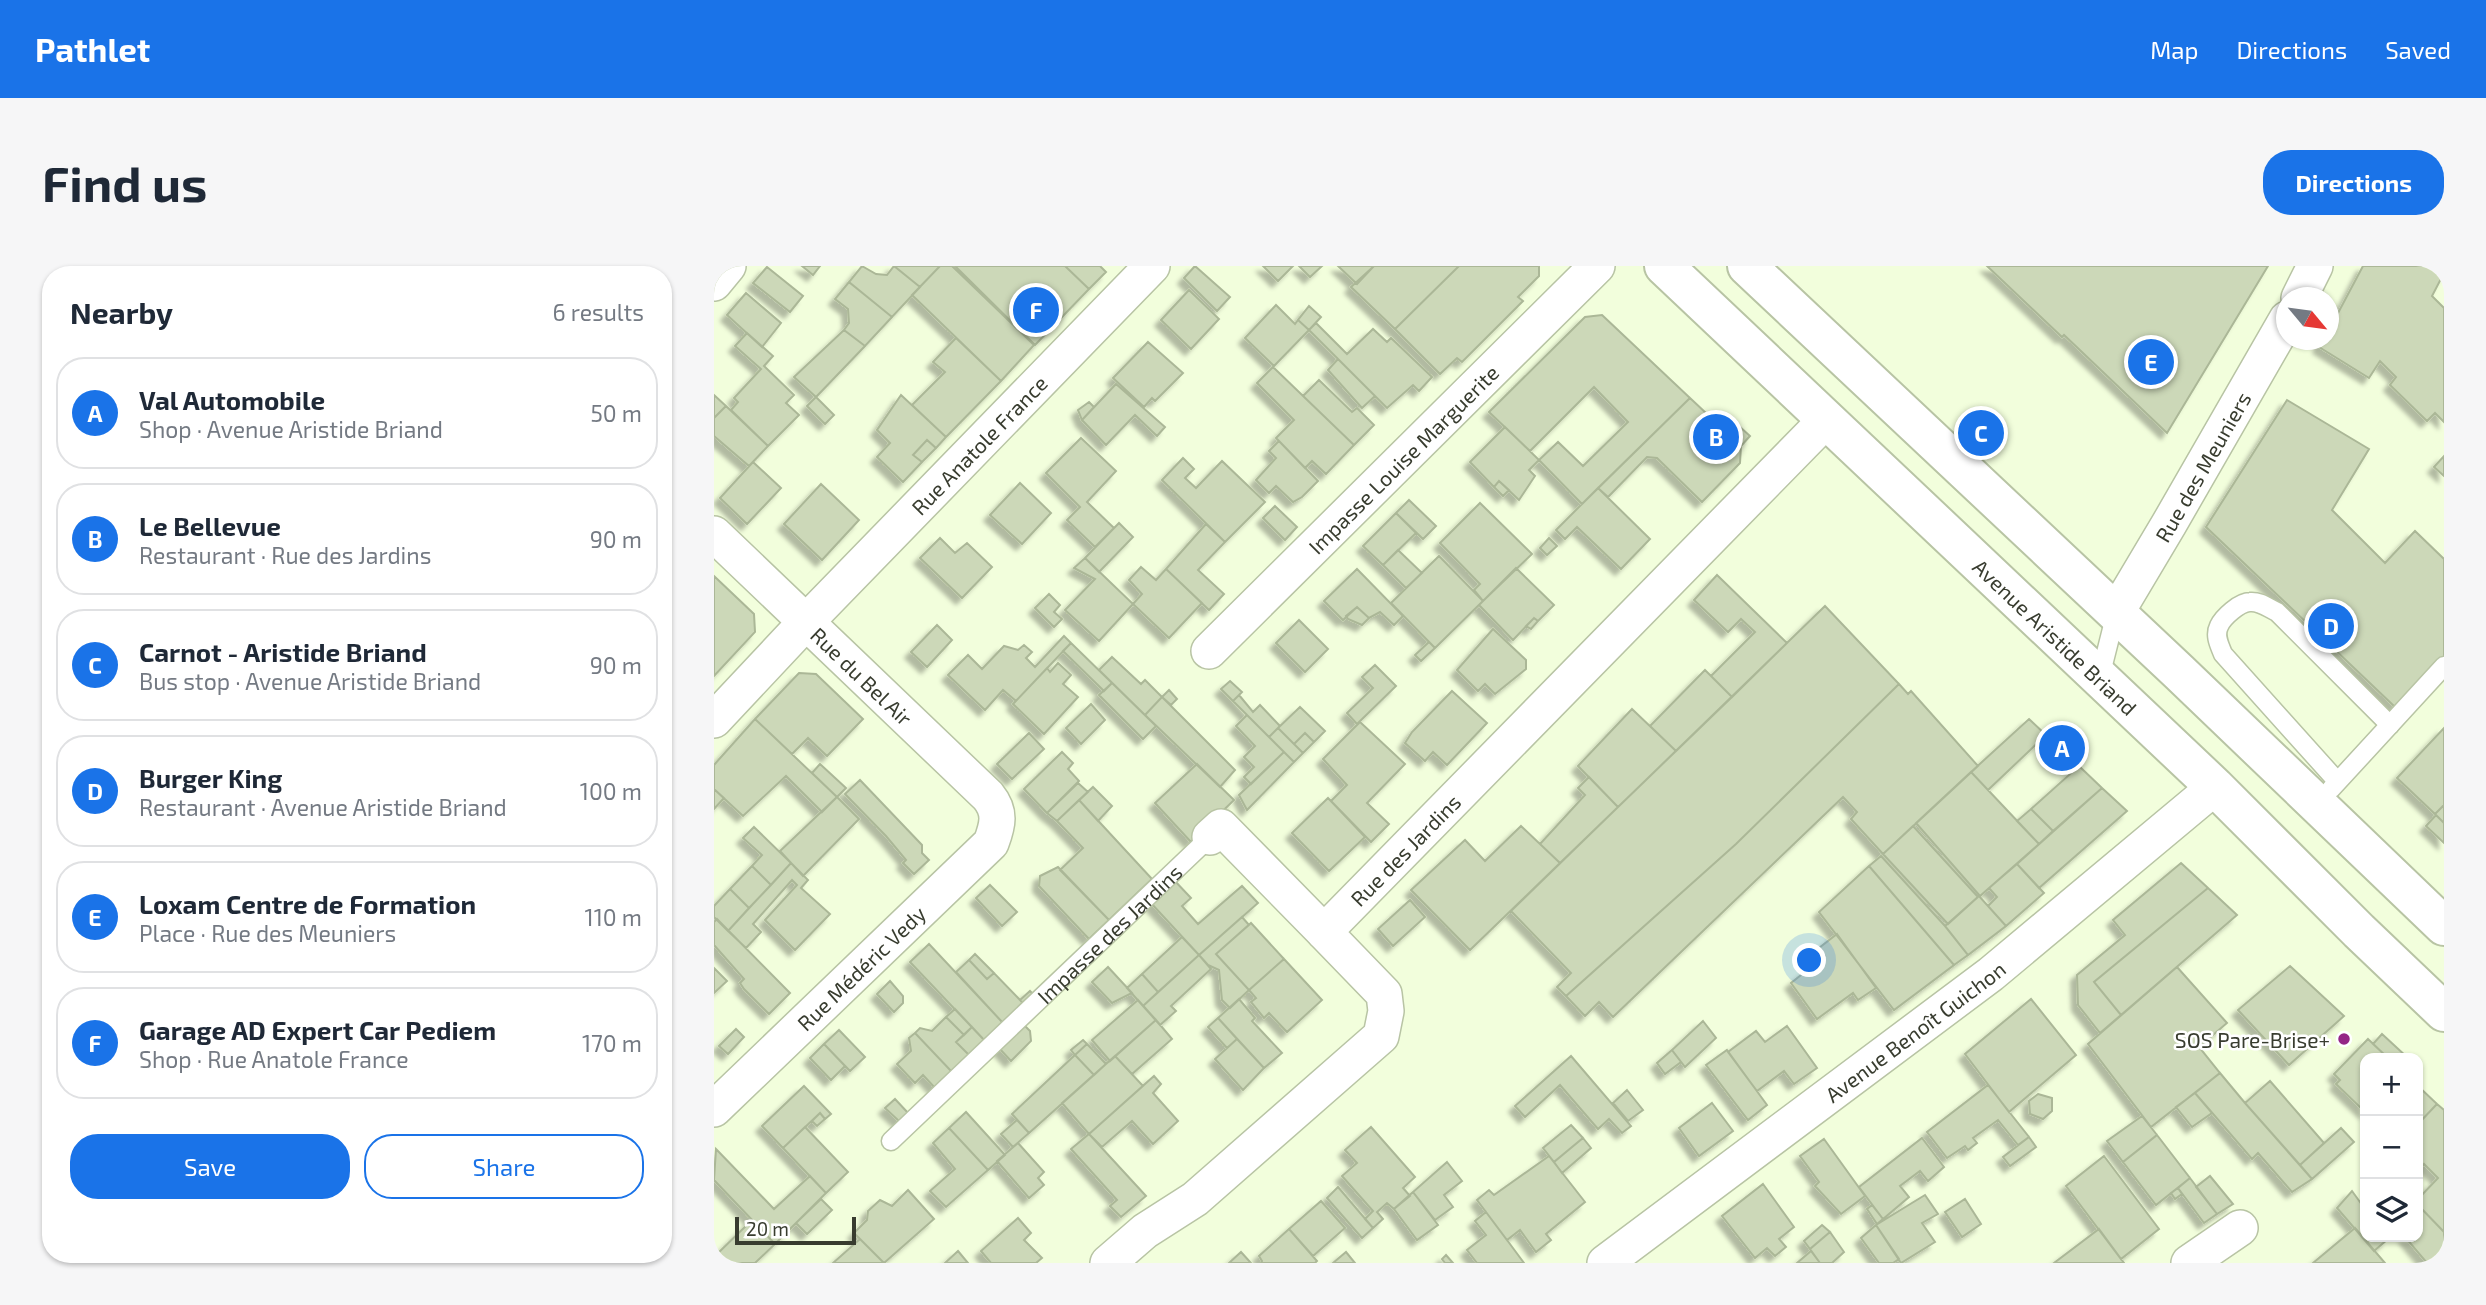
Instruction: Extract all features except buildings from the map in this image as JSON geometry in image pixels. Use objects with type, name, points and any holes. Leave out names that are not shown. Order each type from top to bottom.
[{"type":"main road","name":"Avenue Aristide Briand","points":[[1664,266],[2215,787],[2444,1012]]},
{"type":"main road","points":[[1747,266],[2116,613],[2327,793],[2444,926]]},
{"type":"street","points":[[714,283],[728,266]]},
{"type":"street","name":"Rue Anatole France","points":[[714,720],[1152,266]]},
{"type":"street","name":"Impasse Louise Marguerite","points":[[1209,651],[1597,266]]},
{"type":"street","points":[[2304,287],[2315,266]]},
{"type":"street","name":"Rue des Meuniers","points":[[2116,613],[2276,338]]},
{"type":"street","name":"Rue des Jardins","points":[[1324,932],[1825,421]]},
{"type":"street","name":"Rue du Bel Air","points":[[714,534],[988,796],[995,805],[999,822]]},
{"type":"street","name":"Avenue Benoît Guichon","points":[[1605,1263],[1991,974],[2215,787]]},
{"type":"street","name":"Rue Médéric Vedy","points":[[714,1109],[991,843],[999,822]]},
{"type":"street","name":"Impasse des Jardins","points":[[1210,837],[1221,827],[1324,932]]},
{"type":"street","points":[[1108,1263],[1144,1231],[1195,1199],[1381,1036],[1387,1011],[1384,994],[1324,932]]},
{"type":"street","points":[[2189,1263],[2240,1228]]},
{"type":"lane","points":[[2390,725],[2277,612],[2263,604],[2248,601],[2238,606],[2219,626],[2217,640],[2223,654],[2327,793],[2390,725],[2444,666]]},
{"type":"lane","points":[[2100,678],[2116,613]]},
{"type":"lane","name":"Impasse des Jardins","points":[[891,1141],[1210,837]]},
{"type":"place","name":"Garage AD Expert Car Pediem","points":[[1036,310]]},
{"type":"place","name":"Loxam Centre de Formation","points":[[2151,362]]},
{"type":"place","name":"Carnot - Aristide Briand","points":[[1981,433]]},
{"type":"place","name":"Le Bellevue","points":[[1716,437]]},
{"type":"place","name":"Burger King","points":[[2331,626]]},
{"type":"place","name":"Val Automobile","points":[[2062,748]]},
{"type":"place","name":"SOS Pare-Brise+","points":[[2344,1039]]}]
